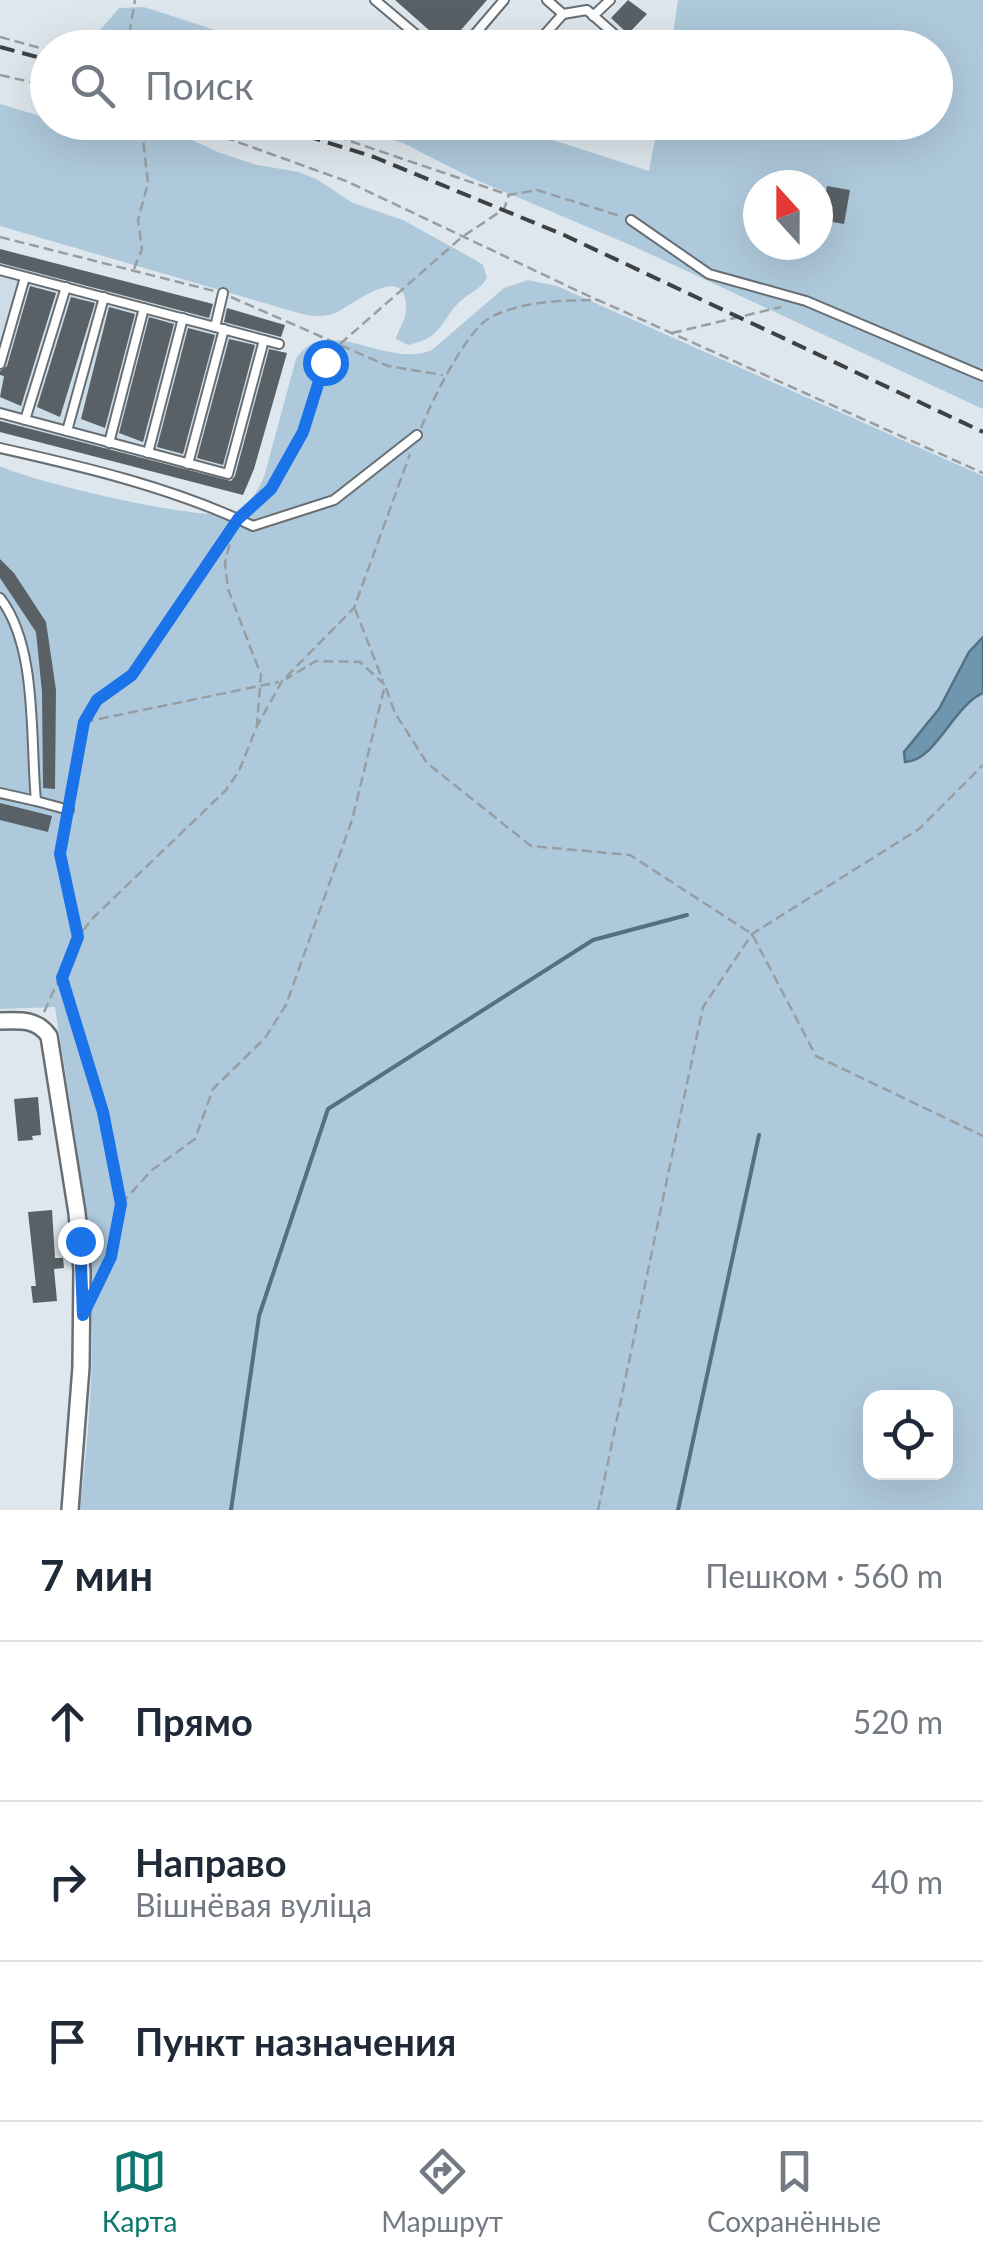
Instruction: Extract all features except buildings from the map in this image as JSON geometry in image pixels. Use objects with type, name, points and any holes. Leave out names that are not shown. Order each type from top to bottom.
[{"type":"street","points":[[0,1021],[38,1024],[50,1036],[77,1214],[82,1353],[70,1510]]},
{"type":"lane","points":[[374,0],[410,30]]},
{"type":"lane","points":[[478,30],[504,0]]},
{"type":"lane","points":[[593,16],[610,0]]},
{"type":"lane","points":[[554,2],[563,14]]},
{"type":"lane","points":[[549,30],[563,14],[587,10],[610,30]]},
{"type":"lane","points":[[631,220],[709,274],[806,300],[983,376]]},
{"type":"lane","points":[[0,270],[279,344]]},
{"type":"lane","points":[[0,364],[26,276]]},
{"type":"lane","points":[[26,420],[66,287]]},
{"type":"lane","points":[[188,464],[219,328],[223,293]]},
{"type":"lane","points":[[67,431],[104,298]]},
{"type":"lane","points":[[109,442],[144,308]]},
{"type":"lane","points":[[148,453],[182,318]]},
{"type":"lane","points":[[0,412],[228,474],[264,340]]},
{"type":"lane","points":[[0,448],[208,504],[253,526],[334,500],[417,435]]},
{"type":"lane","points":[[0,598],[14,616],[24,649],[36,801]]},
{"type":"lane","points":[[0,793],[69,810]]},
{"type":"path","points":[[130,30],[135,0]]},
{"type":"path","points":[[0,37],[30,45]]},
{"type":"path","points":[[0,75],[30,82]]},
{"type":"path","points":[[134,270],[142,249],[138,220],[148,183],[143,140]]},
{"type":"path","points":[[231,140],[346,182],[983,473]]},
{"type":"path","points":[[347,140],[509,195],[537,190],[631,220]]},
{"type":"path","points":[[78,937],[60,854],[84,722],[97,700],[132,675],[238,519],[271,489],[303,432],[325,362],[340,344],[462,237],[504,209],[509,195]]},
{"type":"path","points":[[38,1024],[78,937],[108,902],[226,790],[282,682],[354,608],[417,435],[444,375],[489,318],[553,300],[598,300]]},
{"type":"path","points":[[670,333],[806,300]]},
{"type":"path","points":[[238,519],[225,563],[228,589],[260,675],[257,726]]},
{"type":"path","points":[[354,608],[395,713],[427,763],[531,846],[630,855],[752,934],[816,1056],[983,1136]]},
{"type":"path","points":[[84,722],[282,682],[316,661],[360,662],[384,685]]},
{"type":"path","points":[[121,1204],[152,1170],[194,1139],[213,1088],[265,1038],[286,1005],[352,820],[384,685]]},
{"type":"path","points":[[598,1510],[703,1007],[752,934],[918,829],[983,765]]},
{"type":"path","points":[[62,978],[103,1112],[121,1204],[111,1257],[97,1286]]},
{"type":"shaded area","points":[[678,0],[983,0],[983,409],[635,247],[392,140],[553,140],[649,171],[655,140],[953,140],[953,30],[674,30]]},
{"type":"shaded area","points":[[144,7],[215,30],[98,30],[119,8]]},
{"type":"shaded area","points":[[0,104],[30,113],[30,140],[192,140],[257,165],[299,172],[353,203],[403,220],[477,261],[483,265],[487,278],[456,306],[436,332],[408,345],[396,339],[406,310],[404,295],[398,288],[376,290],[333,314],[306,315],[0,226]]},
{"type":"shaded area","points":[[0,250],[285,325],[243,495],[0,432]]},
{"type":"shaded area","points":[[528,280],[557,286],[983,476],[983,1510],[80,1510],[91,1372],[91,1288],[82,1182],[55,1007],[0,1009],[0,466],[156,507],[217,514],[234,512],[252,497],[264,477],[296,359],[308,346],[340,341],[397,353],[432,350],[504,288]]},
{"type":"shaded area","points":[[983,637],[983,693],[963,709],[926,753],[905,762],[904,752],[939,709],[969,652]]},
{"type":"waterway","points":[[231,1510],[259,1316],[328,1109],[593,940],[687,915]]},
{"type":"waterway","points":[[678,1510],[759,1135]]},
{"type":"railway","points":[[0,47],[30,55]]},
{"type":"railway","points":[[320,140],[374,157],[564,235],[983,432]]},
{"type":"route","points":[[80,1241],[83,1315],[111,1257],[121,1204],[103,1112],[62,978],[78,937],[60,854],[84,722],[97,700],[132,675],[238,519],[271,489],[303,432],[325,362]]}]
